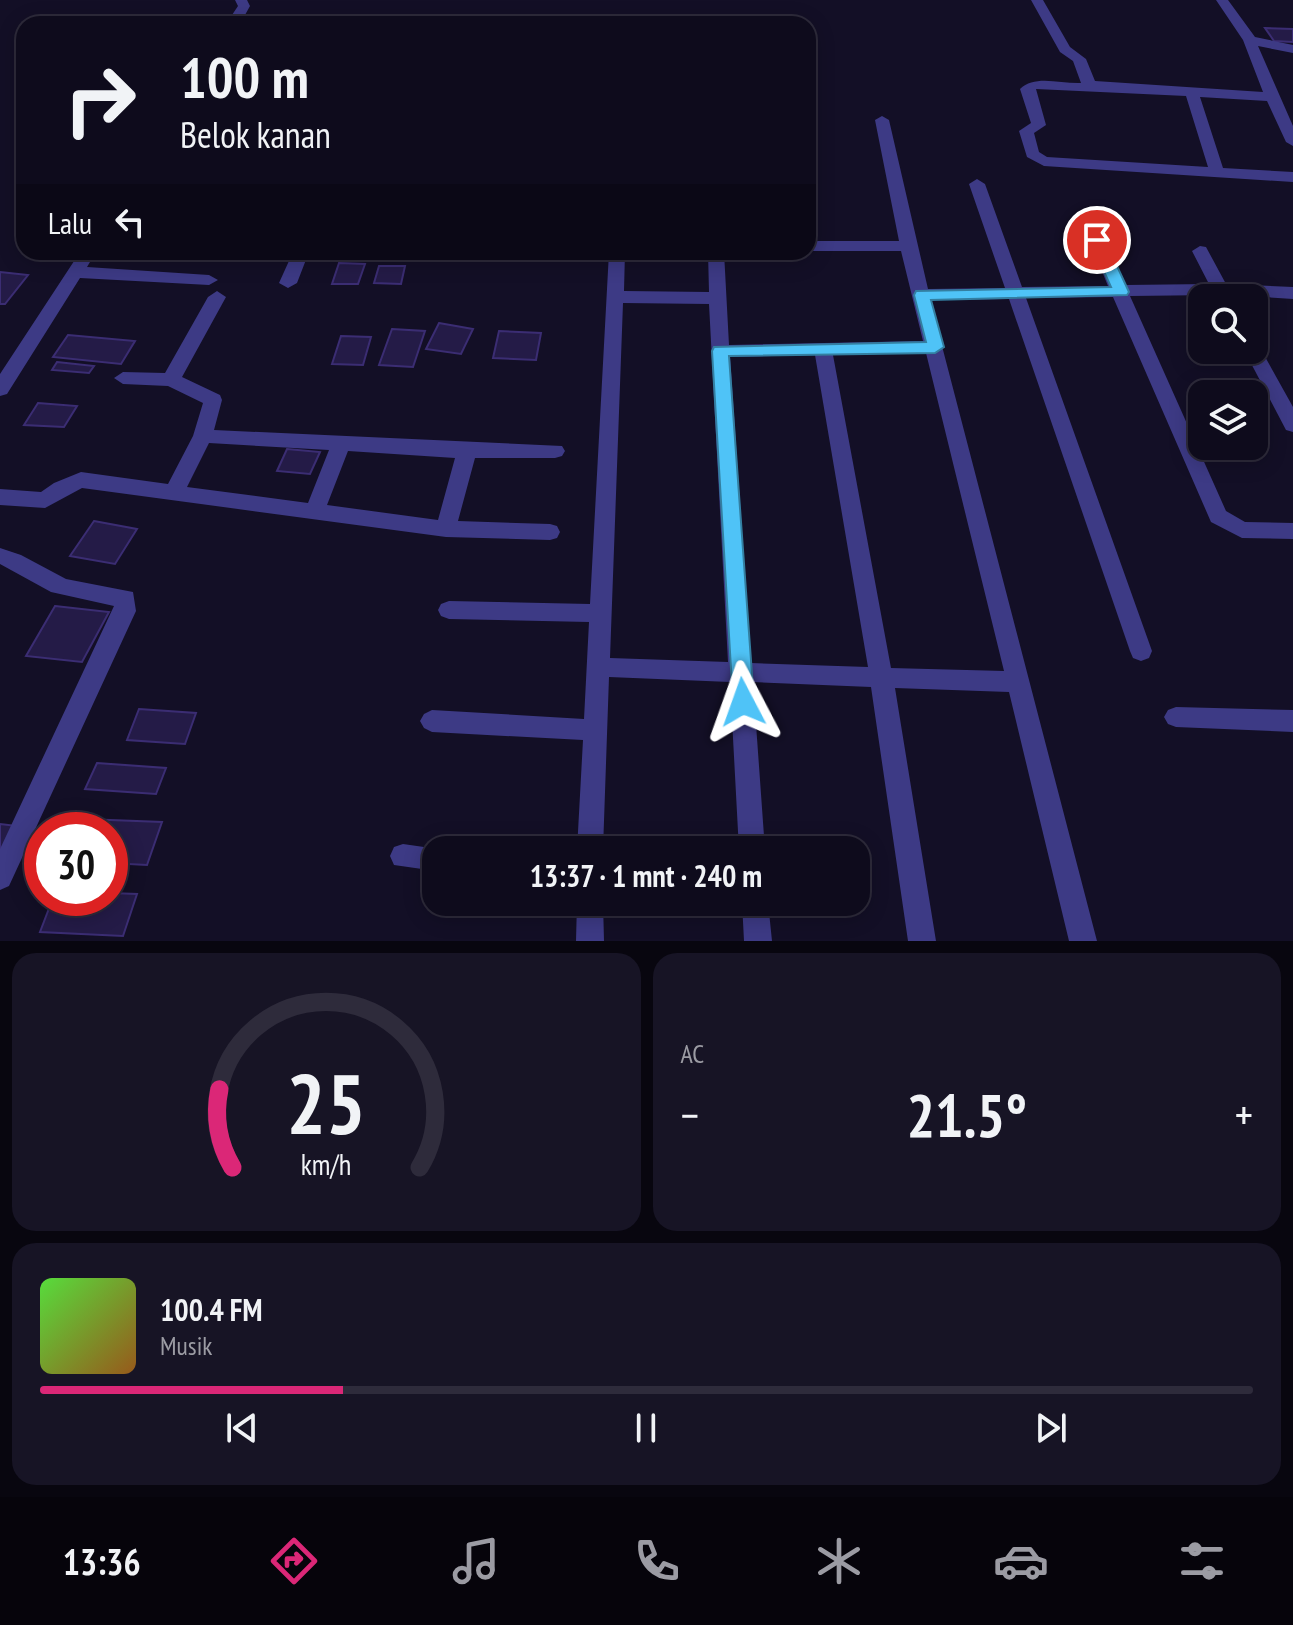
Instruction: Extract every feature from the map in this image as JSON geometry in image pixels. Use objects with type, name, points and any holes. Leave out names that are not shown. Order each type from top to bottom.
[{"type":"street","points":[[1037,0],[1065,49],[1079,59],[1089,85]]},
{"type":"street","points":[[1222,0],[1250,40],[1256,62],[1290,123],[1293,142]]},
{"type":"street","points":[[1250,40],[1293,49]]},
{"type":"street","points":[[1273,97],[1089,85],[1079,88],[1029,86],[1039,125],[1026,131],[1034,156],[1051,161],[1293,177]]},
{"type":"street","points":[[1191,90],[1217,172]]},
{"type":"street","points":[[882,120],[908,246],[1083,941]]},
{"type":"street","points":[[977,184],[1141,651]]},
{"type":"street","points":[[1097,240],[1218,516],[1232,527],[1242,530],[1293,531]]},
{"type":"street","points":[[816,244],[908,246]]},
{"type":"street","points":[[1200,251],[1218,284]]},
{"type":"street","points":[[0,389],[83,260]]},
{"type":"street","points":[[288,283],[298,260]]},
{"type":"street","points":[[591,836],[617,260]]},
{"type":"street","points":[[716,260],[751,836]]},
{"type":"street","points":[[75,272],[213,288],[171,380]]},
{"type":"street","points":[[922,295],[1188,293]]},
{"type":"street","points":[[1268,293],[1293,293]]},
{"type":"street","points":[[615,297],[718,298]]},
{"type":"street","points":[[720,351],[935,347]]},
{"type":"street","points":[[823,350],[881,675],[922,941]]},
{"type":"street","points":[[1260,364],[1293,425]]},
{"type":"street","points":[[123,378],[171,380],[213,400],[203,436],[173,494]]},
{"type":"street","points":[[203,436],[467,451],[555,451]]},
{"type":"street","points":[[314,513],[341,444]]},
{"type":"street","points":[[446,529],[467,451]]},
{"type":"street","points":[[0,497],[45,500],[61,488],[81,480],[446,529],[550,532]]},
{"type":"street","points":[[0,556],[21,562],[51,582],[93,594],[125,598],[125,611],[0,877]]},
{"type":"street","points":[[449,610],[602,613]]},
{"type":"street","points":[[598,667],[1018,682]]},
{"type":"street","points":[[1176,717],[1293,721]]},
{"type":"street","points":[[432,721],[595,730]]},
{"type":"street","points":[[403,856],[422,858]]},
{"type":"street","points":[[590,916],[590,941]]},
{"type":"street","points":[[756,916],[758,941]]},
{"type":"building","points":[[1265,28],[1293,29],[1293,42],[1274,41]]},
{"type":"building","points":[[339,263],[365,264],[358,284],[332,284]]},
{"type":"building","points":[[379,266],[405,266],[401,284],[374,283]]},
{"type":"building","points":[[0,272],[28,275],[5,304],[0,304]]},
{"type":"building","points":[[439,323],[473,329],[461,354],[426,349]]},
{"type":"building","points":[[392,329],[425,331],[413,367],[379,365]]},
{"type":"building","points":[[499,331],[541,333],[536,360],[493,358]]},
{"type":"building","points":[[68,335],[135,341],[121,364],[53,357]]},
{"type":"building","points":[[341,336],[371,337],[363,365],[332,364]]},
{"type":"building","points":[[57,362],[94,366],[89,373],[52,370]]},
{"type":"building","points":[[38,403],[77,406],[64,427],[24,425]]},
{"type":"building","points":[[287,449],[320,452],[310,474],[277,471]]},
{"type":"building","points":[[94,521],[137,529],[115,564],[70,556]]},
{"type":"building","points":[[55,606],[109,612],[82,662],[26,656]]},
{"type":"building","points":[[139,709],[196,713],[185,744],[127,740]]},
{"type":"building","points":[[97,763],[166,768],[156,794],[85,789]]},
{"type":"building","points":[[128,821],[162,822],[147,865],[128,864]]},
{"type":"building","points":[[0,824],[17,826],[0,858]]},
{"type":"building","points":[[128,894],[137,894],[123,936],[40,932],[46,916],[128,916]]},
{"type":"route","points":[[743,702],[720,351],[935,347],[922,295],[1121,292],[1097,240]]}]
